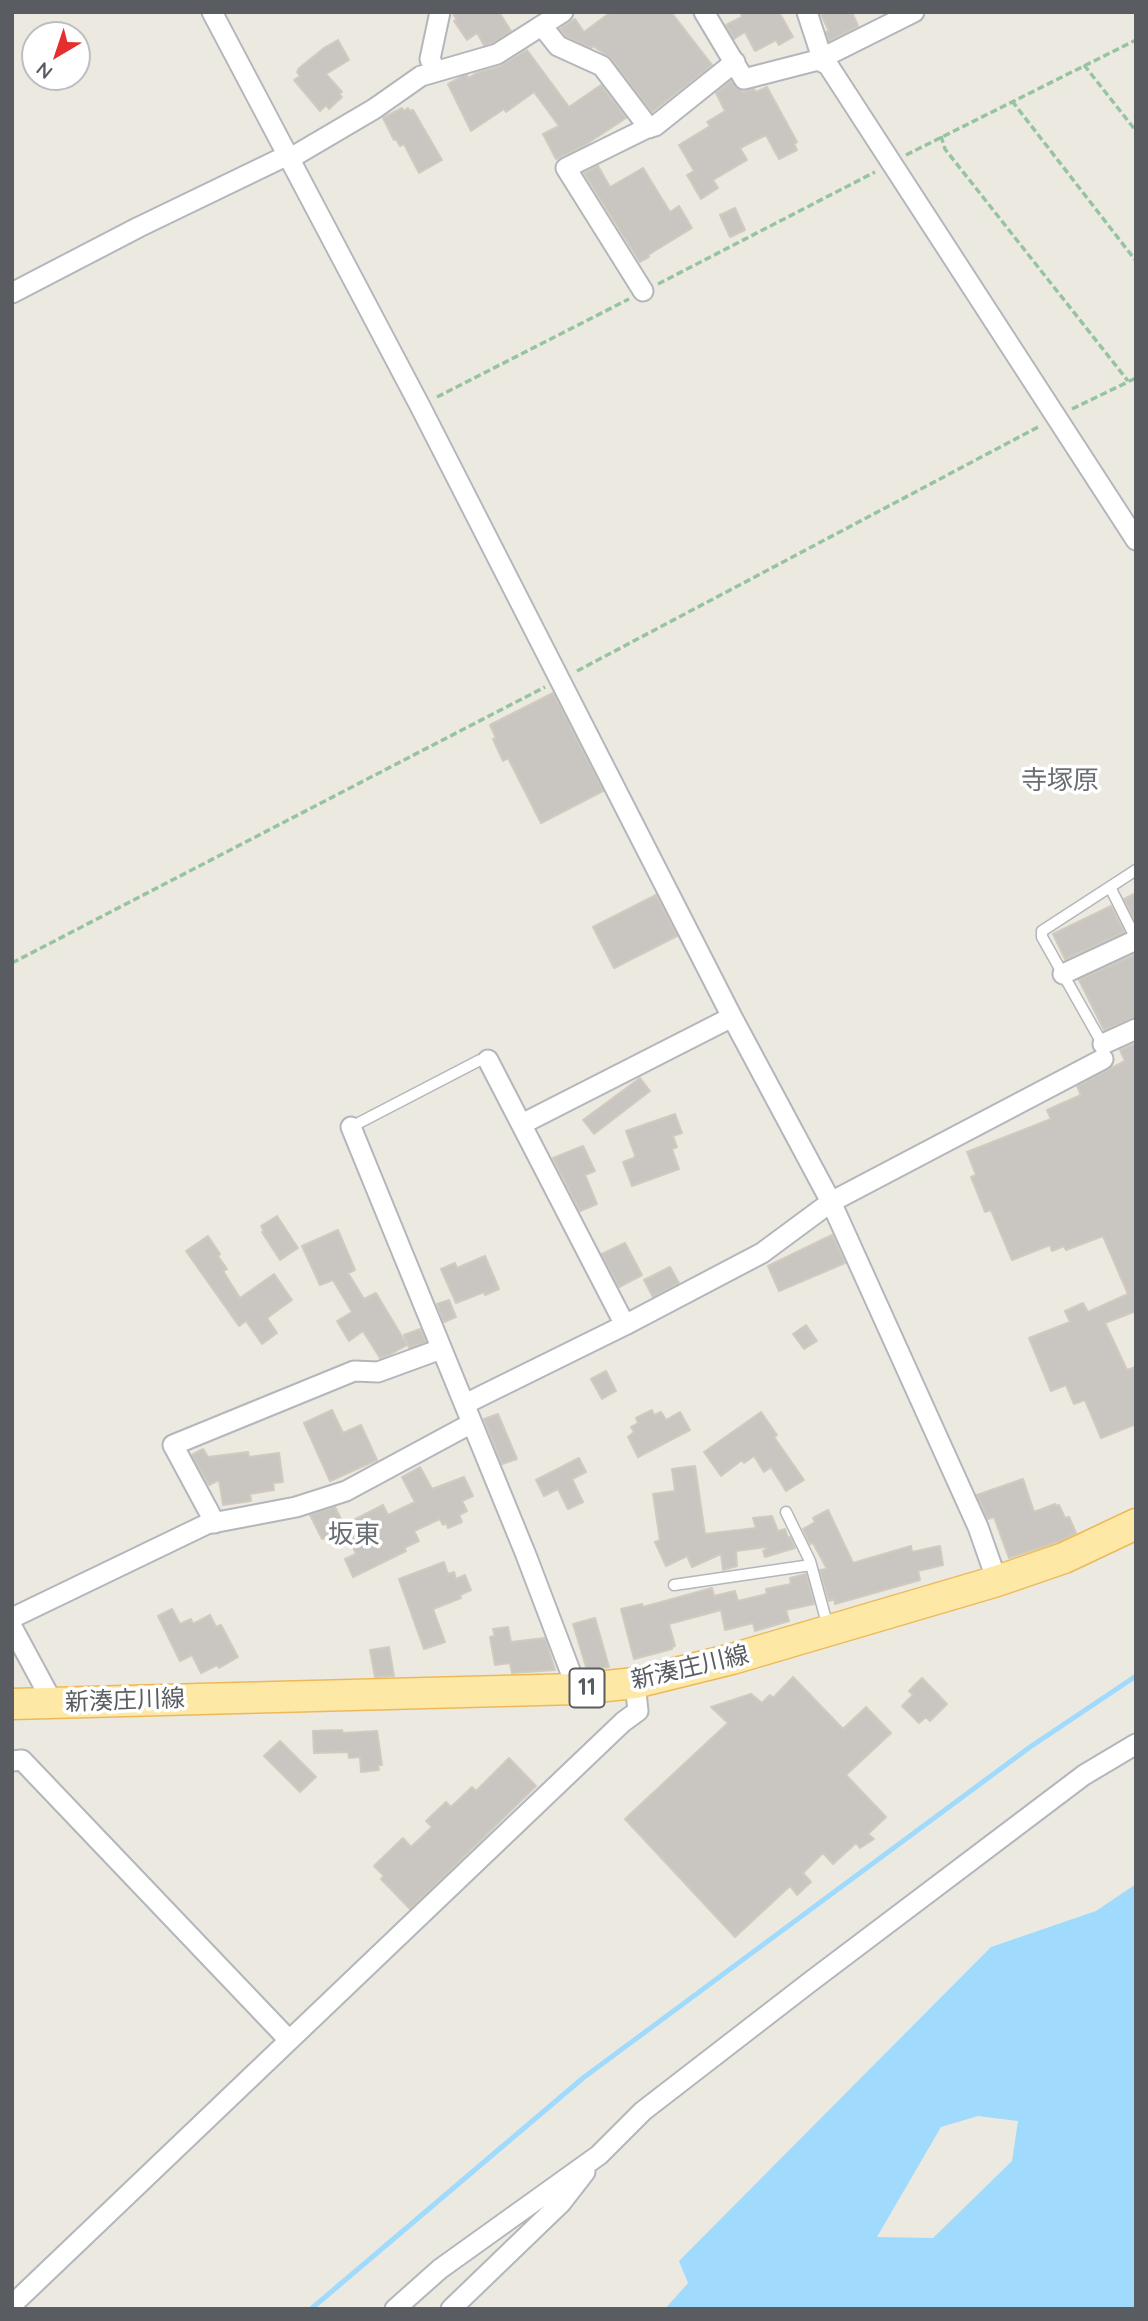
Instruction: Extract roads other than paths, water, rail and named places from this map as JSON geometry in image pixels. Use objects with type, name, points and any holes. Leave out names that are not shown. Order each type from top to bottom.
[{"type":"main road","name":"新湊庄川線","points":[[12,1704],[577,1689],[635,1683],[732,1660],[997,1581],[1063,1558],[1136,1524]]},
{"type":"street","points":[[212,12],[419,406],[732,1017],[831,1202],[978,1527],[997,1581]]},
{"type":"street","points":[[436,71],[430,59],[440,12]]},
{"type":"street","points":[[12,293],[139,227],[288,157],[374,109],[421,76],[497,54],[563,12]]},
{"type":"street","points":[[704,12],[744,79],[820,59],[913,12]]},
{"type":"street","points":[[807,12],[820,59],[828,65],[1136,540]]},
{"type":"street","points":[[542,26],[558,46],[602,66],[649,128]]},
{"type":"street","points":[[643,291],[566,168],[655,126],[735,62]]},
{"type":"street","points":[[1063,974],[1136,940]]},
{"type":"street","points":[[522,1124],[732,1017]]},
{"type":"street","points":[[465,1404],[762,1253],[831,1202],[1103,1051],[1136,1029]]},
{"type":"street","points":[[488,1059],[625,1325]]},
{"type":"street","points":[[351,1127],[526,1555],[577,1689]]},
{"type":"street","points":[[215,1523],[173,1445],[354,1371],[378,1372],[441,1349]]},
{"type":"street","points":[[12,1618],[207,1524],[296,1507],[346,1491],[472,1423]]},
{"type":"street","points":[[12,1627],[52,1703]]},
{"type":"street","points":[[12,2305],[623,1722],[638,1711],[635,1683]]},
{"type":"street","points":[[451,2309],[561,2203],[599,2155],[643,2111],[1084,1775],[1136,1744]]},
{"type":"street","points":[[12,1761],[22,1760],[289,2040]]},
{"type":"street","points":[[395,2309],[440,2269],[599,2155]]},
{"type":"lane","points":[[1103,1051],[1042,937],[1042,931],[1136,870]]},
{"type":"lane","points":[[1110,887],[1136,940]]},
{"type":"lane","points":[[351,1127],[480,1060],[488,1059]]},
{"type":"lane","points":[[786,1512],[811,1565],[829,1631]]},
{"type":"lane","points":[[674,1585],[811,1565]]},
{"type":"water","points":[[1136,1884],[1136,2309],[665,2309],[688,2283],[679,2261],[991,1947],[1096,1911]],"holes":[[[978,2116],[1018,2121],[1012,2161],[933,2238],[877,2237],[941,2127]]]},
{"type":"waterway","points":[[311,2309],[583,2078],[1030,1747],[1136,1676]]},
{"type":"district","name":"寺塚原","points":[[1060,781]]},
{"type":"district","name":"坂東","points":[[354,1535]]}]
